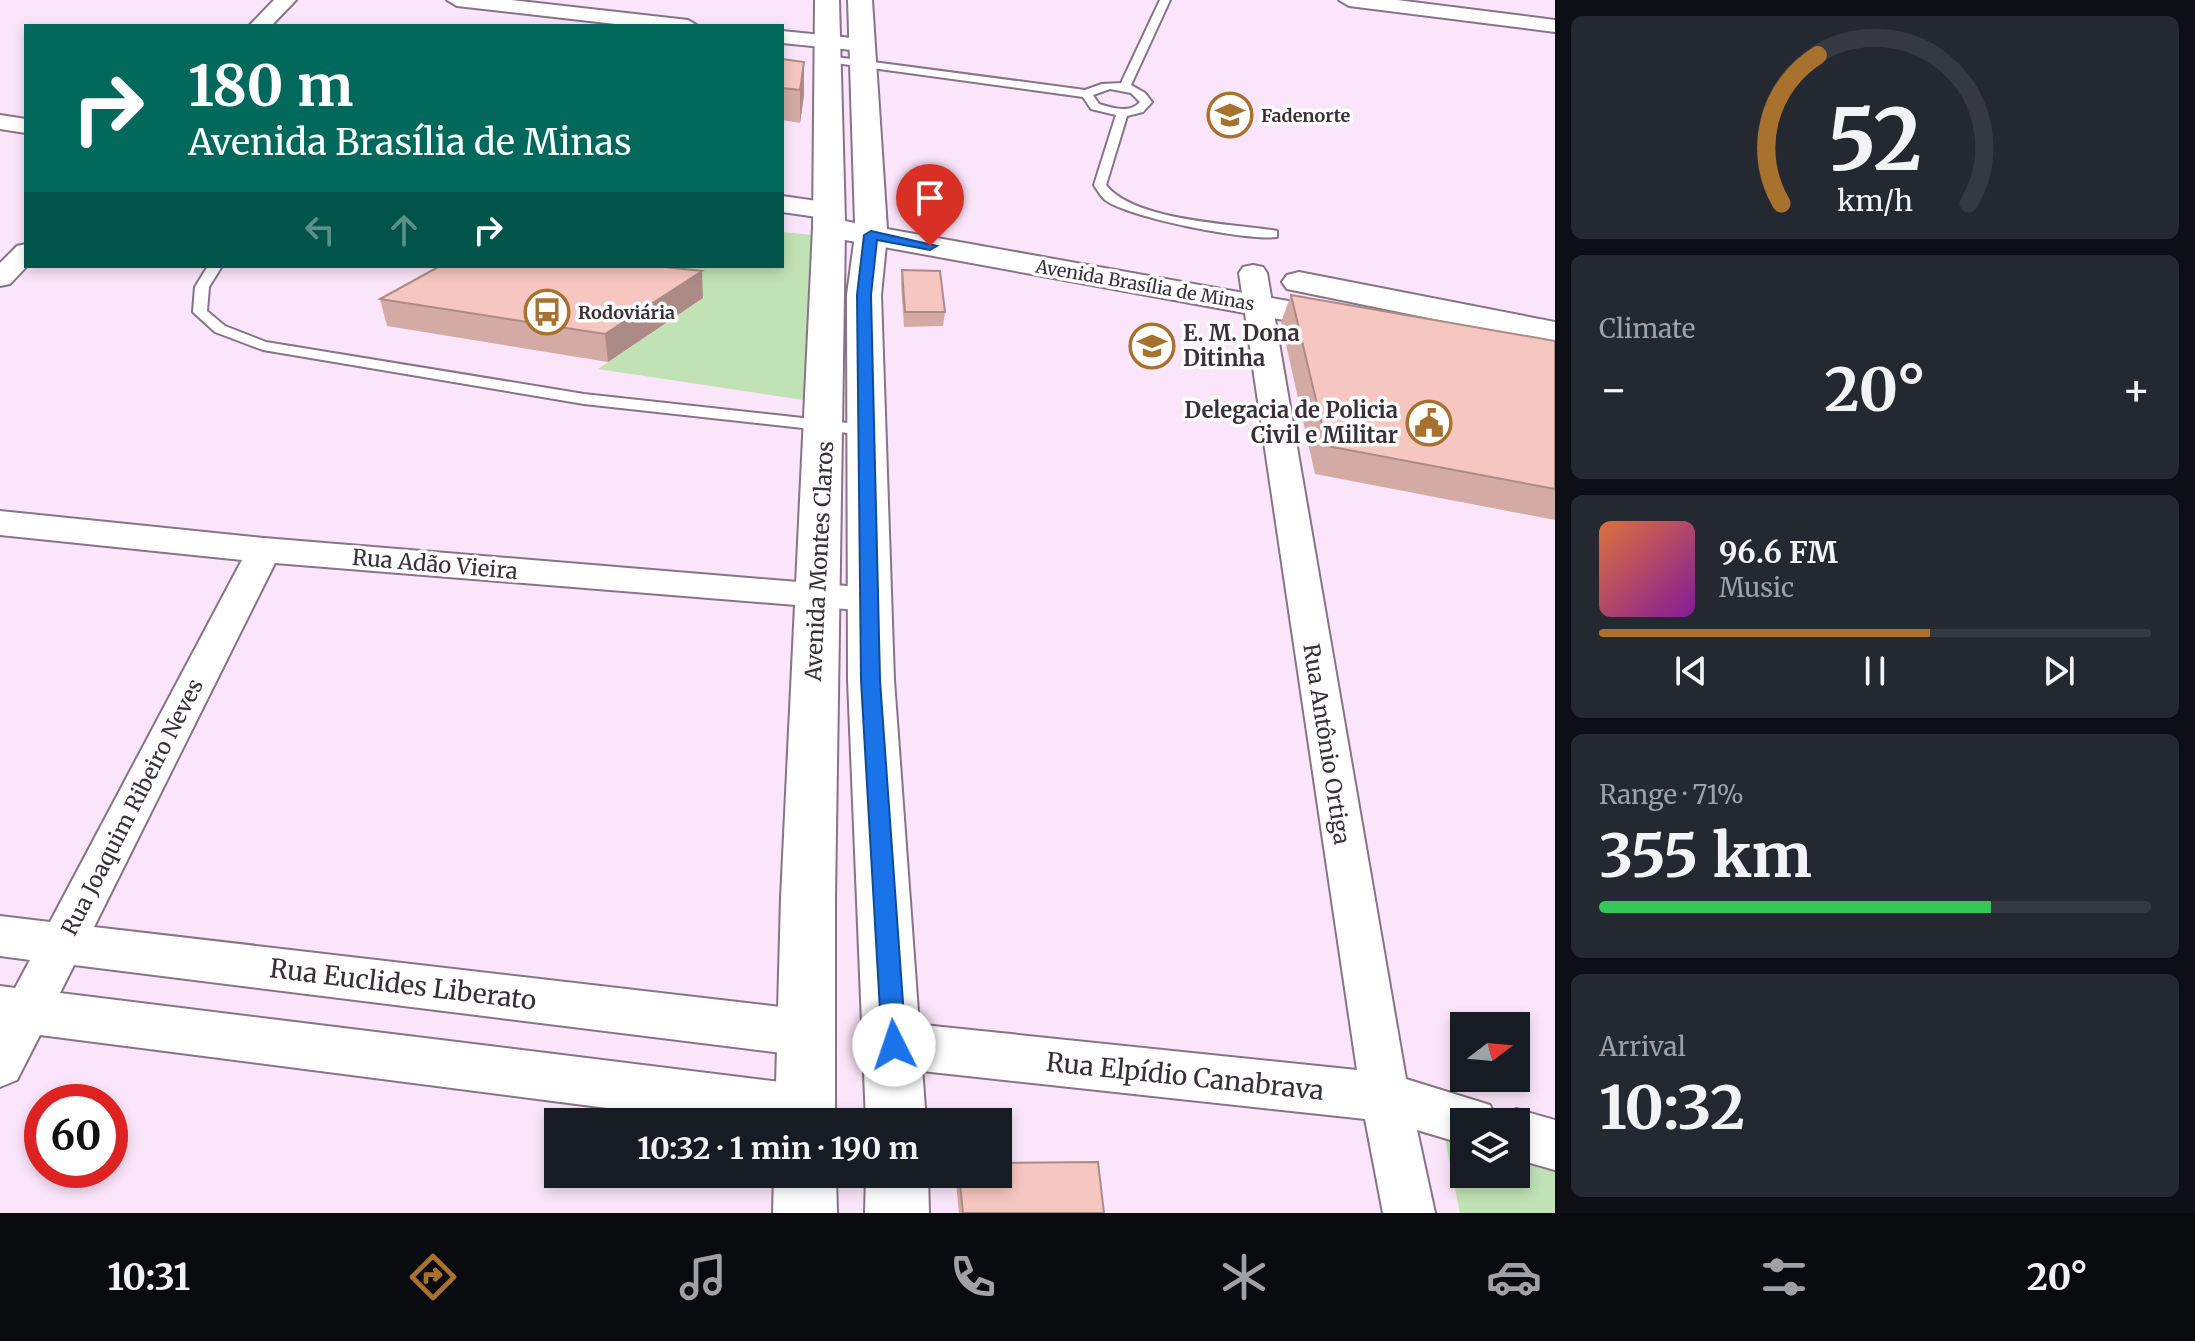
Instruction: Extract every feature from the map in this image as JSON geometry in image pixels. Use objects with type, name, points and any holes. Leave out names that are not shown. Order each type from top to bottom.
[{"type":"main road","name":"Avenida Montes Claros","points":[[805,1108],[816,595],[846,428],[864,295],[850,223],[828,50],[827,0]]},
{"type":"main road","name":"Avenida Montes Claros","points":[[850,223],[863,54],[860,0]]},
{"type":"main road","name":"Avenida Brasília de Minas","points":[[850,223],[1254,289],[1555,333]]},
{"type":"main road","name":"Avenida Brasília de Minas","points":[[1254,289],[1555,359]]},
{"type":"main road","name":"Avenida Montes Claros","points":[[846,428],[870,598],[871,680],[896,1108]]},
{"type":"main road","points":[[805,1188],[805,1213]]},
{"type":"main road","points":[[897,1188],[897,1213]]},
{"type":"street","points":[[261,24],[286,0]]},
{"type":"street","points":[[457,0],[545,18],[652,24]]},
{"type":"street","points":[[1349,0],[1555,26]]},
{"type":"street","points":[[784,38],[828,50],[863,54]]},
{"type":"street","points":[[0,102],[24,105]]},
{"type":"street","points":[[0,122],[24,126]]},
{"type":"street","name":"Avenida Brasília de Minas","points":[[784,205],[850,223]]},
{"type":"street","name":"Avenida Brasília de Minas","points":[[784,222],[850,223]]},
{"type":"street","points":[[0,278],[24,254]]},
{"type":"street","name":"Rua Antônio Ortiga","points":[[1254,289],[1385,1097],[1409,1213]]},
{"type":"street","name":"Rua Adão Vieira","points":[[0,523],[264,550],[870,598]]},
{"type":"street","name":"Rua Joaquim Ribeiro Neves","points":[[0,1064],[14,1010],[62,943],[264,550]]},
{"type":"street","name":"Rua Euclides Liberato","points":[[0,936],[806,1033]]},
{"type":"street","points":[[14,1010],[752,1108]]},
{"type":"street","name":"Rua Elpídio Canabrava","points":[[894,1045],[1385,1097],[1450,1115]]},
{"type":"street","points":[[1530,1138],[1555,1145]]},
{"type":"lane","points":[[1125,87],[1165,0]]},
{"type":"lane","points":[[863,54],[1087,94],[1095,88],[1125,87],[1141,93],[1146,102],[1139,110],[1122,113],[1095,107],[1087,94]]},
{"type":"lane","points":[[1122,113],[1100,185],[1108,198],[1120,205],[1180,219],[1272,234]]},
{"type":"lane","points":[[214,268],[202,287],[200,312],[220,329],[263,346],[584,399],[846,428]]},
{"type":"green space","points":[[784,232],[813,235],[810,401],[598,369],[705,297],[498,268],[784,268]]},
{"type":"green space","points":[[1445,1139],[1450,1140],[1450,1164]]},
{"type":"green space","points":[[1530,1162],[1555,1169],[1555,1213],[1460,1213],[1455,1188],[1530,1188]]},
{"type":"building","points":[[784,59],[804,62],[800,90],[784,88]]},
{"type":"building","points":[[436,268],[674,268],[702,271],[605,334],[380,299]]},
{"type":"building","points":[[902,270],[940,271],[945,312],[905,312]]},
{"type":"building","name":"Delegacia de Policia Civil e Militar","points":[[1291,295],[1555,341],[1555,489],[1327,446]]},
{"type":"building","points":[[1098,1162],[1104,1213],[963,1213],[960,1188],[1012,1188],[1012,1163]]},
{"type":"place","name":"Fadenorte","points":[[1230,115]]},
{"type":"place","name":"Rodoviária","points":[[547,312]]},
{"type":"place","name":"E. M. Dona Ditinha","points":[[1152,346]]},
{"type":"place","name":"Delegacia de Policia Civil e Militar","points":[[1429,423]]},
{"type":"route","points":[[894,1045],[871,680],[864,295],[871,235],[930,246]]}]
